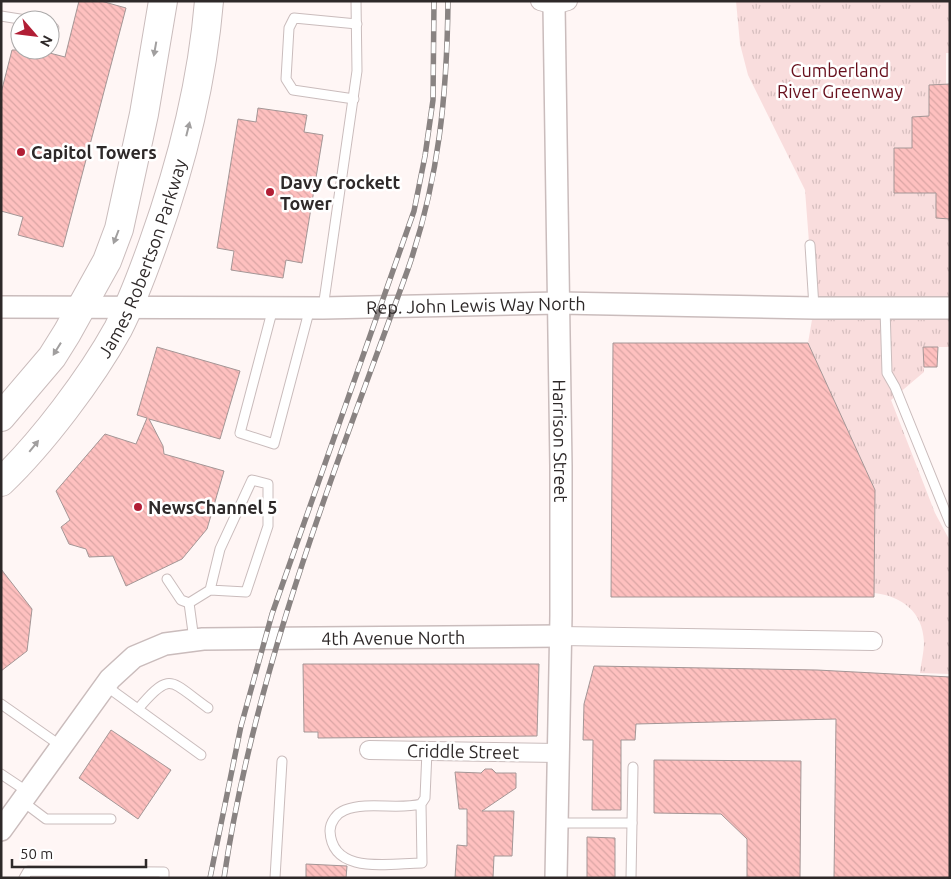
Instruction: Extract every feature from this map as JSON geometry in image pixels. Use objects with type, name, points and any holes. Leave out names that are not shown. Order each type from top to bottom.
[{"type":"main road","name":"James Robertson Parkway","points":[[1,417],[52,357],[82,307],[106,261],[119,229],[144,114],[164,1]]},
{"type":"main road","name":"James Robertson Parkway","points":[[1,482],[17,467],[74,396],[118,328],[128,307],[167,203],[186,138],[197,92],[209,1]]},
{"type":"street","name":"Harrison Street","points":[[554,2],[560,303],[561,636],[556,878]]},
{"type":"street","name":"Rep. John Lewis Way North","points":[[1,307],[317,308],[560,303],[814,308],[950,308]]},
{"type":"street","name":"4th Avenue North","points":[[2,827],[105,686],[134,657],[166,644],[194,640],[561,636],[873,641]]},
{"type":"street","name":"Criddle Street","points":[[369,750],[558,753]]},
{"type":"lane","points":[[273,308],[240,433],[274,444],[317,308],[358,71],[356,1]]},
{"type":"lane","points":[[354,99],[293,90],[286,79],[288,28],[294,18],[357,24]]},
{"type":"lane","points":[[810,245],[814,308]]},
{"type":"lane","points":[[885,308],[887,373],[895,387],[950,523]]},
{"type":"lane","points":[[189,603],[210,590],[246,592],[268,526],[268,484],[252,480],[220,549],[210,590]]},
{"type":"lane","points":[[167,579],[181,600],[189,603]]},
{"type":"lane","points":[[189,603],[194,640]]},
{"type":"lane","points":[[138,709],[157,686],[165,683],[173,683],[208,708]]},
{"type":"lane","points":[[105,686],[201,755]]},
{"type":"lane","points":[[1,704],[61,746]]},
{"type":"lane","points":[[421,804],[422,863],[355,864],[337,852],[332,842],[330,828],[335,817],[343,811],[354,807],[406,808],[421,804],[426,798],[427,751]]},
{"type":"lane","points":[[275,878],[282,761]]},
{"type":"lane","points":[[631,878],[633,766]]},
{"type":"lane","points":[[1,774],[46,819],[111,819]]},
{"type":"lane","points":[[556,822],[632,823]]},
{"type":"lane","points":[[24,878],[28,871],[38,871],[164,872],[164,878]]},
{"type":"green space","name":"Cumberland River Greenway","points":[[736,1],[950,1],[950,53],[946,53],[946,84],[929,85],[929,117],[912,117],[912,148],[894,148],[894,192],[936,193],[936,218],[950,219],[950,347],[924,347],[924,372],[891,400],[935,513],[950,541],[950,674],[920,673],[924,642],[920,622],[909,607],[902,602],[874,593],[875,490],[808,343],[814,308],[805,190],[748,75],[740,44]]},
{"type":"building","points":[[79,1],[101,1],[126,8],[63,247],[18,235],[23,217],[1,211],[1,93],[10,58],[10,60],[60,60],[60,56],[65,57]]},
{"type":"building","points":[[950,84],[950,219],[936,218],[936,193],[894,193],[894,148],[912,148],[912,117],[929,116],[929,85]]},
{"type":"building","name":"Davy Crockett Tower","points":[[258,108],[307,115],[304,132],[323,135],[302,263],[286,260],[283,278],[231,270],[234,251],[217,248],[238,119],[256,122]]},
{"type":"building","points":[[613,343],[808,343],[875,490],[874,597],[611,597]]},
{"type":"building","name":"NewsChannel 5","points":[[157,347],[240,371],[220,439],[149,419],[163,446],[164,454],[224,471],[207,529],[182,559],[126,586],[113,556],[89,557],[86,549],[69,544],[61,527],[70,520],[56,491],[105,434],[136,444],[147,418],[137,415]]},
{"type":"building","points":[[923,347],[938,347],[937,367],[924,367]]},
{"type":"building","points":[[1,569],[32,609],[27,651],[1,671]]},
{"type":"building","points":[[303,664],[539,664],[537,736],[318,738],[318,732],[304,732]]},
{"type":"building","points":[[594,666],[817,670],[950,677],[950,878],[834,878],[836,719],[636,724],[635,740],[621,740],[621,810],[592,810],[593,740],[583,740],[584,704]]},
{"type":"building","points":[[111,730],[171,770],[138,819],[79,778]]},
{"type":"building","points":[[654,760],[801,761],[800,878],[747,878],[747,839],[721,814],[654,813]]},
{"type":"building","points":[[485,769],[492,769],[496,773],[516,773],[516,788],[482,811],[514,811],[512,856],[494,856],[493,878],[455,878],[457,845],[467,846],[467,809],[459,809],[455,772],[481,773]]},
{"type":"building","points":[[587,837],[615,838],[615,878],[587,878]]},
{"type":"building","points":[[306,864],[347,866],[346,878],[306,878]]},
{"type":"railway","points":[[210,878],[241,726],[272,614],[414,211],[425,156],[433,100],[434,1]]},
{"type":"railway","points":[[224,878],[238,799],[277,645],[326,494],[419,235],[434,169],[439,136],[446,70],[448,1]]},
{"type":"place","name":"Capitol Towers","points":[[21,152]]},
{"type":"place","name":"Davy Crockett Tower","points":[[270,192]]},
{"type":"place","name":"NewsChannel 5","points":[[138,507]]}]
